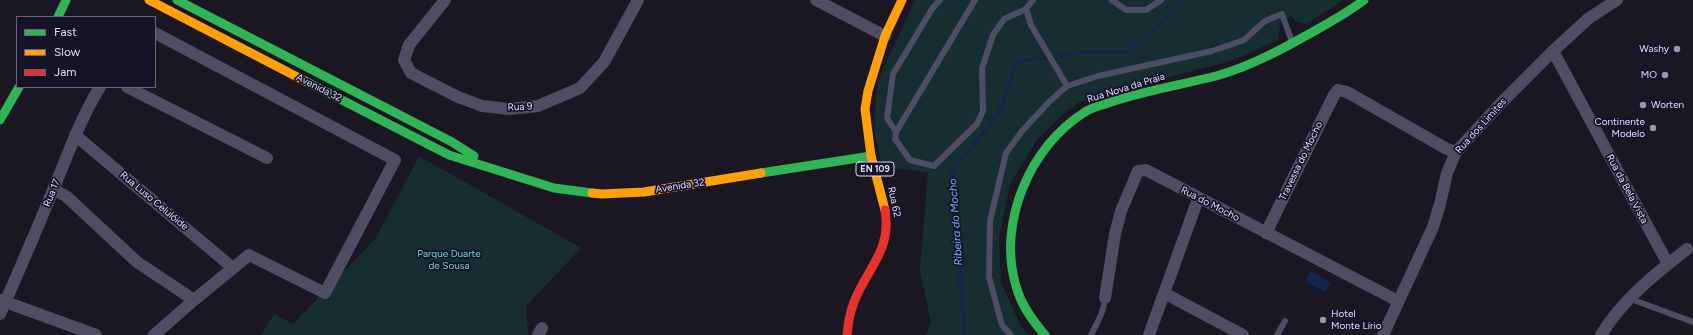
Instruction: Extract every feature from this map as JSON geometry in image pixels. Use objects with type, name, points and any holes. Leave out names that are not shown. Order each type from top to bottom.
[{"type":"main road","points":[[58,16],[66,0]]},
{"type":"main road","name":"Avenida 32","points":[[149,0],[449,155],[554,188],[602,194],[644,192],[871,156]]},
{"type":"main road","name":"Avenida 32","points":[[177,0],[452,142],[491,167]]},
{"type":"main road","name":"Rua 62","points":[[847,335],[848,321],[854,301],[882,251],[887,223],[881,191],[871,156],[865,102],[885,36],[902,0]]},
{"type":"main road","name":"Rua Nova da Praia","points":[[1045,335],[1036,325],[1018,296],[1011,270],[1010,247],[1013,222],[1019,196],[1029,172],[1048,146],[1069,124],[1087,111],[1118,99],[1165,86],[1224,74],[1259,60],[1293,44],[1364,0]]},
{"type":"main road","points":[[0,120],[18,88]]},
{"type":"street","name":"Rua 9","points":[[445,0],[409,45],[404,60],[411,73],[458,97],[482,106],[509,108],[538,106],[580,88],[604,62],[638,0]]},
{"type":"street","points":[[816,0],[885,36]]},
{"type":"street","name":"Rua dos Limites","points":[[1383,335],[1433,227],[1440,204],[1446,173],[1456,152],[1502,102],[1553,51],[1589,18],[1617,0]]},
{"type":"street","points":[[154,335],[249,255],[325,293],[395,160],[156,34]]},
{"type":"street","name":"Rua da Bela Vista","points":[[1553,51],[1668,264]]},
{"type":"street","name":"Rua 17","points":[[0,314],[3,300],[54,190],[75,135],[99,88]]},
{"type":"street","points":[[129,88],[267,158]]},
{"type":"street","name":"Travessa do Mocho","points":[[1266,233],[1334,95],[1338,90],[1347,92],[1447,149],[1456,152]]},
{"type":"street","name":"Rua Luso Celulóide","points":[[75,135],[233,268]]},
{"type":"street","name":"Rua do Mocho","points":[[1104,302],[1114,234],[1121,211],[1138,172],[1146,170],[1198,199],[1398,301]]},
{"type":"street","points":[[54,190],[66,196],[137,262],[194,300]]},
{"type":"street","points":[[1149,335],[1198,199]]},
{"type":"street","points":[[1601,335],[1628,298],[1648,279],[1687,250]]},
{"type":"street","points":[[1164,294],[1243,335]]},
{"type":"street","points":[[3,300],[96,335]]},
{"type":"lane","points":[[896,132],[887,118],[893,74],[932,9],[940,0]]},
{"type":"lane","points":[[975,0],[896,132],[895,138],[910,160],[934,166],[976,124],[983,111],[982,68],[993,35],[1004,19],[1026,9],[1033,0]]},
{"type":"lane","points":[[1112,0],[1126,10],[1146,10],[1161,0]]},
{"type":"lane","points":[[1026,9],[1031,25],[1067,86]]},
{"type":"lane","points":[[1010,335],[1002,325],[989,277],[990,221],[1006,153],[1031,121],[1050,101],[1067,86],[1098,76],[1212,51],[1244,40],[1265,21],[1282,14],[1293,44]]},
{"type":"lane","points":[[1628,298],[1693,322]]},
{"type":"lane","points":[[1091,335],[1101,315],[1104,302]]},
{"type":"lane","points":[[1277,335],[1285,321]]},
{"type":"green space","points":[[915,0],[1343,0],[1307,24],[1295,21],[1291,16],[1279,24],[1280,29],[1278,40],[1231,61],[1106,93],[1078,103],[1062,115],[1037,140],[1010,184],[999,238],[1001,282],[1021,327],[1029,335],[926,335],[931,322],[920,271],[928,173],[882,166],[874,130],[877,82]]},
{"type":"green space","name":"Parque Duarte de Sousa","points":[[419,156],[581,248],[526,306],[528,335],[261,335],[274,314],[293,324],[376,238]]},
{"type":"water","points":[[1310,271],[1331,282],[1325,292],[1305,282]]},
{"type":"waterway","name":"Ribeira do Mocho","points":[[1056,57],[1073,53],[1126,52],[1179,8],[1185,0]]},
{"type":"waterway","name":"Ribeira do Mocho","points":[[965,335],[952,192],[952,171],[998,115],[1015,66],[1026,60],[1046,59]]},
{"type":"traffic: fast","points":[[58,16],[66,0]]},
{"type":"traffic: fast","points":[[177,0],[452,142],[474,156]]},
{"type":"traffic: fast","points":[[1045,335],[1028,312],[1018,293],[1011,262],[1011,237],[1015,212],[1023,188],[1034,165],[1048,145],[1065,127],[1090,109],[1135,95],[1216,76],[1243,67],[1324,26],[1348,12],[1364,0]]},
{"type":"traffic: fast","points":[[305,81],[449,155],[554,188],[592,193]]},
{"type":"traffic: fast","points":[[0,120],[18,88]]},
{"type":"traffic: fast","points":[[761,173],[871,156]]},
{"type":"traffic: slow","points":[[149,0],[305,81]]},
{"type":"traffic: slow","points":[[885,210],[871,156],[865,109],[868,91],[885,36],[902,0]]},
{"type":"traffic: slow","points":[[592,193],[644,192],[761,173]]},
{"type":"traffic: jam","points":[[847,335],[849,318],[854,302],[882,248],[885,237],[885,210]]},
{"type":"place","name":"Washy","points":[[1677,49]]},
{"type":"place","name":"MO","points":[[1665,75]]},
{"type":"place","name":"Worten","points":[[1643,105]]},
{"type":"place","name":"Continente Modelo","points":[[1653,128]]},
{"type":"place","name":"Hotel Monte Lírio","points":[[1323,320]]}]
